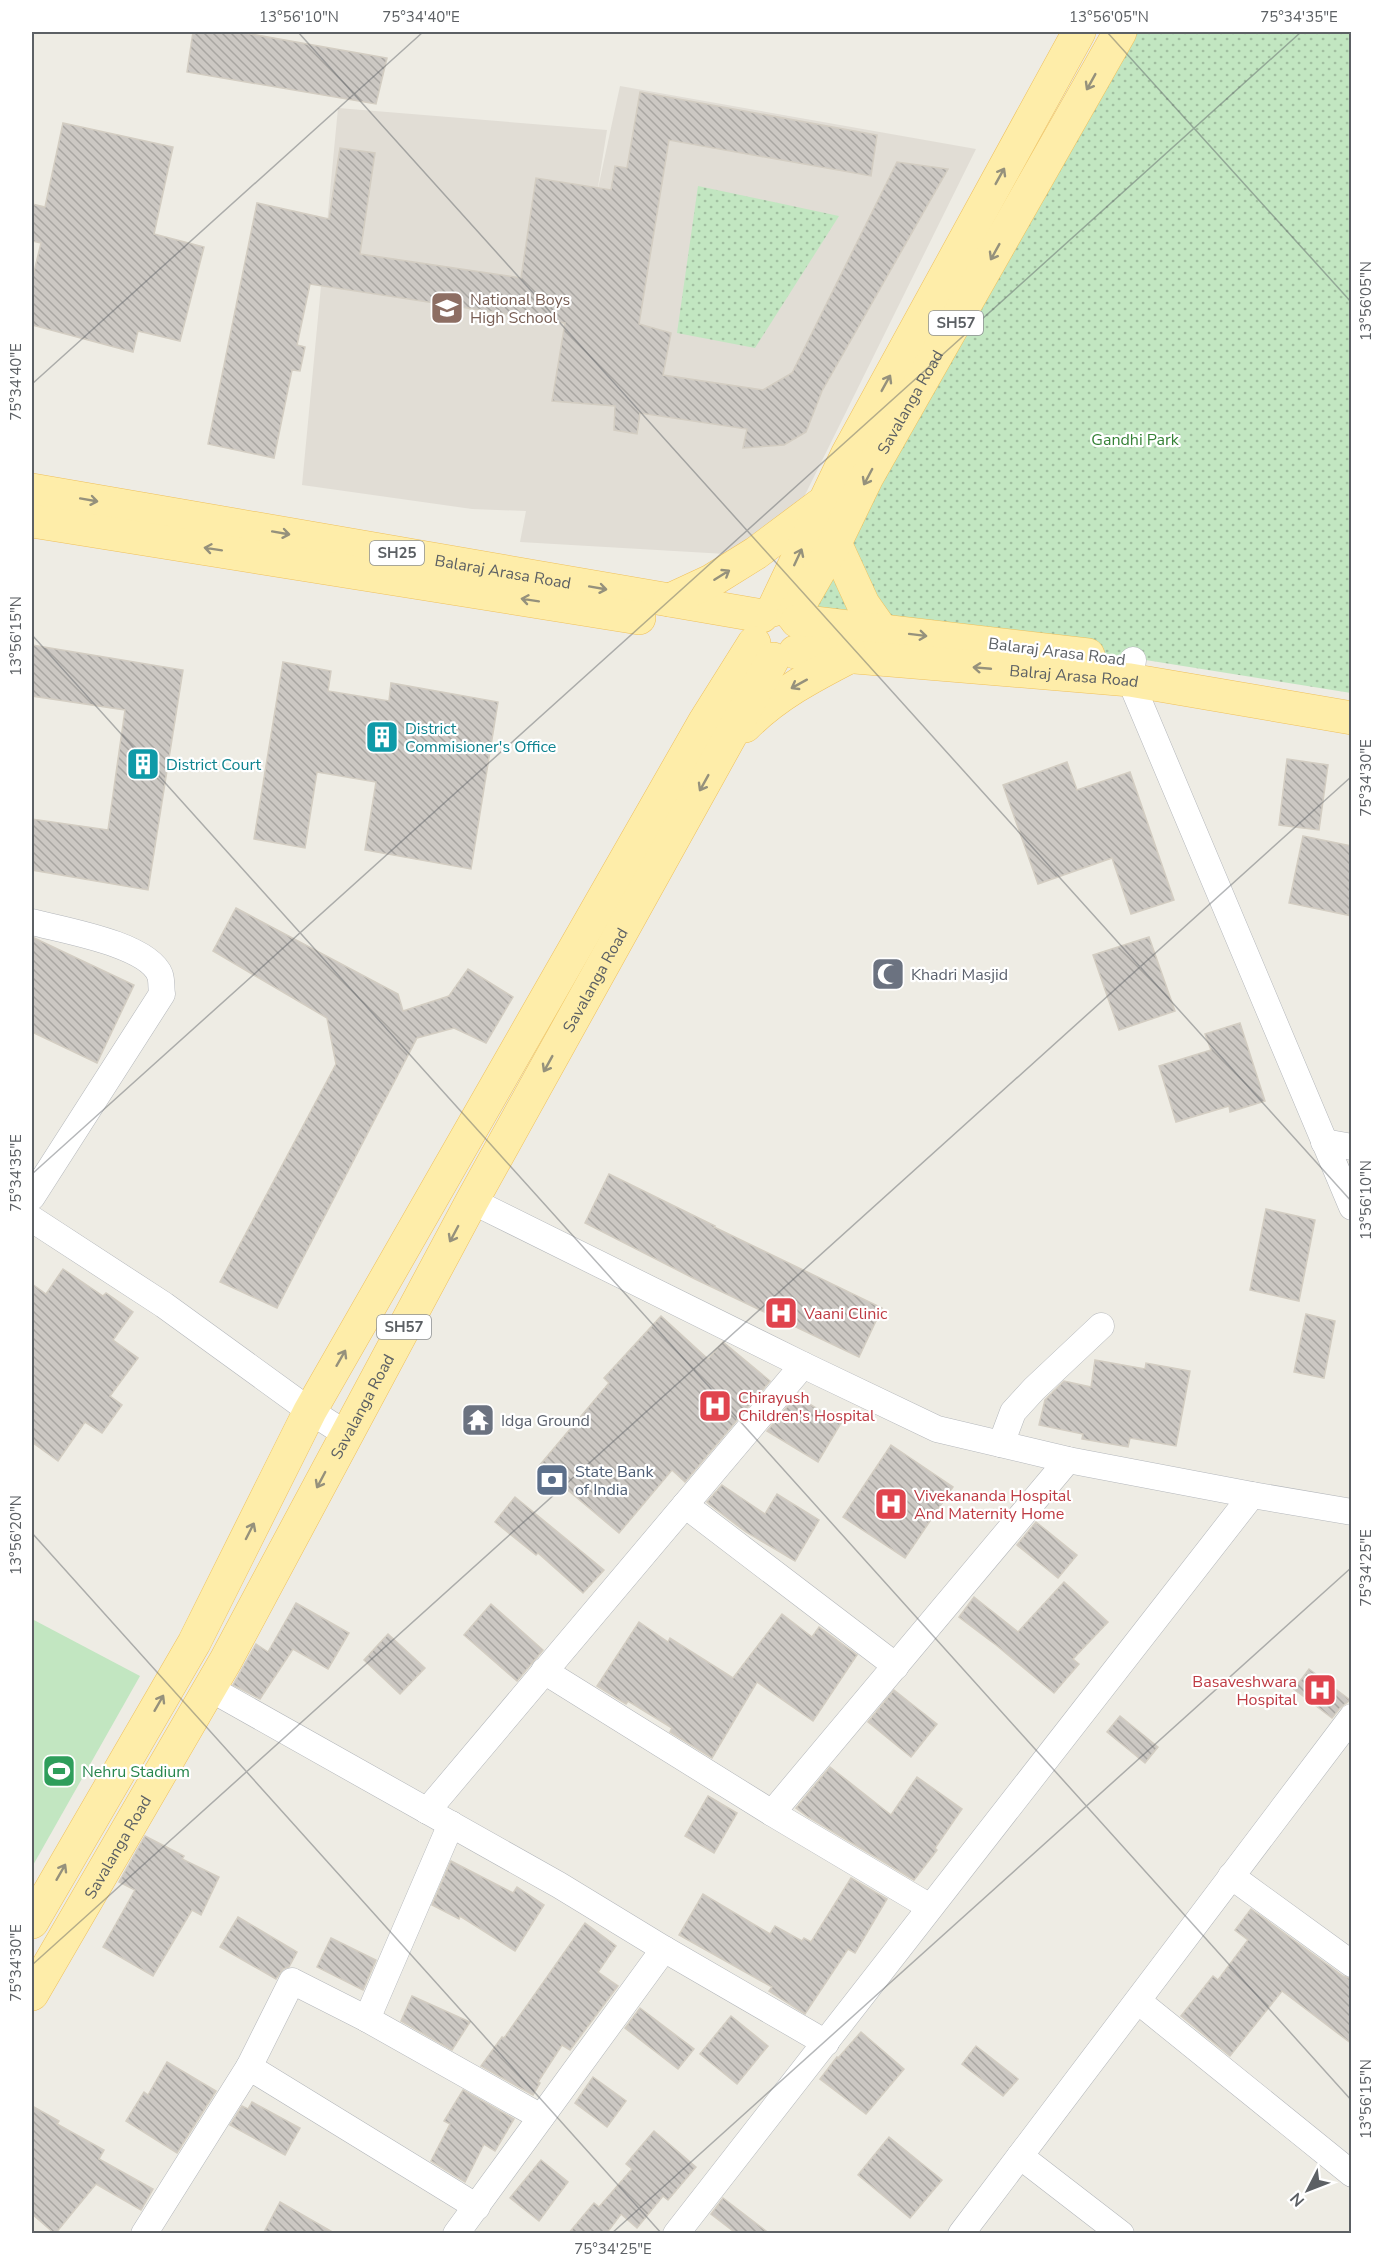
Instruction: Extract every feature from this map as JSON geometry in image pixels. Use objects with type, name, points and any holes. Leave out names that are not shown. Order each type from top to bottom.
[{"type":"main road","name":"Savalanga Road","points":[[32,1994],[209,1688],[472,1201],[725,746],[775,632],[825,502],[847,455],[1079,32]]},
{"type":"main road","name":"Savalanga Road","points":[[32,1922],[194,1643],[310,1411],[705,721],[775,632],[835,543],[867,477],[1120,32]]},
{"type":"main road","name":"Balaraj Arasa Road","points":[[32,490],[670,600],[775,632]]},
{"type":"main road","points":[[670,600],[711,581],[756,554],[825,502]]},
{"type":"main road","name":"Balaraj Arasa Road","points":[[32,521],[775,632],[882,631],[1132,670],[1352,698]]},
{"type":"main road","points":[[835,543],[862,604],[882,631]]},
{"type":"main road","name":"Balraj Arasa Road","points":[[775,632],[851,656],[1132,670],[1352,718]]},
{"type":"main road","points":[[725,746],[764,707],[792,687],[851,656]]},
{"type":"street","points":[[1132,670],[1352,1207]]},
{"type":"street","points":[[32,922],[122,946],[146,958],[160,975],[162,994],[32,1197]]},
{"type":"street","points":[[1324,1142],[1352,1147]]},
{"type":"street","points":[[472,1201],[937,1429],[1068,1460],[1252,1496],[1352,1512]]},
{"type":"street","points":[[32,1219],[164,1305],[310,1411],[346,1434]]},
{"type":"street","points":[[1001,1444],[1013,1413],[1034,1389],[1101,1326]]},
{"type":"street","points":[[427,1810],[803,1365]]},
{"type":"street","points":[[772,1813],[1068,1460]]},
{"type":"street","points":[[676,2234],[1252,1496]]},
{"type":"street","points":[[685,1505],[897,1666]]},
{"type":"street","points":[[544,1671],[772,1813],[930,1907]]},
{"type":"street","points":[[209,1688],[559,1885],[826,2043]]},
{"type":"street","points":[[961,2234],[1352,1717]]},
{"type":"street","points":[[367,2019],[451,1824]]},
{"type":"street","points":[[1231,1876],[1352,1964]]},
{"type":"street","points":[[456,2234],[664,1949]]},
{"type":"street","points":[[144,2234],[249,2067],[292,1981],[367,2019],[541,2117]]},
{"type":"street","points":[[1138,2001],[1352,2174]]},
{"type":"street","points":[[249,2067],[477,2206]]},
{"type":"street","points":[[1020,2156],[1120,2234]]},
{"type":"shaded area","points":[[620,86],[976,149],[804,497],[743,555],[520,542],[526,511],[472,509],[302,485],[338,108],[607,130],[597,193]]},
{"type":"green space","name":"Gandhi Park","points":[[1114,32],[1351,32],[1351,693],[796,604]]},
{"type":"green space","points":[[698,186],[839,216],[755,348],[677,333]]},
{"type":"green space","name":"Nehru Stadium","points":[[32,1619],[140,1676],[32,1867]]},
{"type":"building","points":[[193,32],[239,32],[387,58],[376,104],[187,72]]},
{"type":"building","points":[[640,92],[877,135],[871,176],[669,140],[639,324],[671,333],[663,375],[763,390],[792,373],[897,162],[948,169],[822,391],[806,432],[784,445],[743,448],[747,429],[640,413],[637,434],[614,430],[615,406],[552,401],[565,323],[310,284],[297,345],[305,347],[300,371],[292,370],[274,458],[208,444],[257,203],[329,219],[340,148],[375,153],[360,254],[521,278],[536,178],[611,190],[615,166],[627,168]]},
{"type":"building","points":[[63,123],[173,147],[154,234],[204,247],[180,341],[138,331],[133,352],[32,325],[32,280],[41,243],[32,241],[32,204],[45,207]]},
{"type":"building","name":"District Court","points":[[32,645],[183,670],[148,890],[32,870],[32,819],[108,830],[125,710],[32,696]]},
{"type":"building","name":"District Commisioner's Office","points":[[283,662],[331,671],[328,691],[389,701],[391,683],[498,702],[471,869],[365,850],[376,782],[317,772],[305,848],[254,839]]},
{"type":"building","points":[[1287,759],[1328,765],[1319,830],[1279,825]]},
{"type":"building","points":[[1067,762],[1077,790],[1130,772],[1174,900],[1131,914],[1112,858],[1038,884],[1003,785]]},
{"type":"building","points":[[1303,836],[1352,846],[1352,916],[1289,903]]},
{"type":"building","points":[[236,908],[398,994],[403,1011],[449,996],[468,969],[513,997],[486,1043],[454,1028],[417,1038],[277,1308],[220,1282],[336,1064],[327,1018],[213,951]]},
{"type":"building","points":[[32,937],[134,985],[97,1063],[32,1032]]},
{"type":"building","points":[[1149,937],[1175,1011],[1119,1030],[1093,955]]},
{"type":"building","points":[[1240,1023],[1265,1101],[1230,1112],[1229,1106],[1176,1122],[1159,1066],[1211,1050],[1205,1034]]},
{"type":"building","points":[[609,1174],[882,1308],[859,1357],[695,1279],[585,1223]]},
{"type":"building","points":[[1266,1209],[1315,1220],[1299,1301],[1250,1290]]},
{"type":"building","points":[[63,1269],[103,1296],[106,1293],[133,1312],[113,1340],[138,1358],[110,1396],[122,1405],[102,1433],[85,1422],[58,1461],[32,1442],[32,1284],[46,1294]]},
{"type":"building","points":[[1306,1314],[1335,1321],[1324,1378],[1294,1372]]},
{"type":"building","points":[[661,1316],[708,1359],[723,1342],[770,1381],[685,1482],[672,1470],[619,1533],[539,1466],[609,1383],[604,1378]]},
{"type":"building","points":[[1095,1360],[1145,1369],[1146,1363],[1190,1371],[1176,1446],[1130,1438],[1128,1447],[1082,1439],[1083,1434],[1039,1425],[1045,1400],[1064,1381],[1091,1387]]},
{"type":"building","points":[[796,1396],[841,1423],[818,1462],[767,1431]]},
{"type":"building","points":[[891,1445],[953,1487],[905,1558],[843,1517]]},
{"type":"building","points":[[722,1485],[765,1514],[777,1494],[819,1520],[795,1561],[746,1532],[707,1502]]},
{"type":"building","points":[[515,1497],[604,1570],[583,1593],[538,1553],[536,1555],[495,1522]]},
{"type":"building","points":[[1036,1522],[1077,1555],[1058,1578],[1017,1545]]},
{"type":"building","points":[[1064,1582],[1108,1622],[1073,1659],[1079,1664],[1054,1693],[959,1617],[974,1597],[1018,1632]]},
{"type":"building","points":[[296,1603],[349,1633],[328,1669],[293,1649],[260,1699],[233,1685],[256,1644],[268,1652]]},
{"type":"building","points":[[491,1604],[543,1650],[517,1681],[464,1635]]},
{"type":"building","points":[[782,1614],[812,1637],[819,1627],[857,1655],[813,1721],[757,1682],[712,1758],[670,1732],[672,1728],[628,1701],[626,1704],[597,1686],[639,1622],[668,1642],[670,1638],[733,1678]]},
{"type":"building","points":[[388,1634],[425,1668],[400,1694],[364,1660]]},
{"type":"building","points":[[1309,1669],[1350,1700],[1332,1718],[1294,1689]]},
{"type":"building","points":[[894,1690],[937,1724],[911,1757],[868,1722]]},
{"type":"building","points":[[1120,1716],[1158,1747],[1145,1763],[1107,1732]]},
{"type":"building","points":[[830,1767],[891,1815],[917,1777],[962,1809],[935,1848],[937,1850],[914,1880],[796,1808]]},
{"type":"building","points":[[708,1796],[737,1813],[714,1853],[685,1836]]},
{"type":"building","points":[[145,1836],[184,1856],[182,1859],[219,1877],[201,1915],[192,1910],[153,1976],[103,1947],[135,1890],[119,1882]]},
{"type":"building","points":[[451,1861],[513,1893],[517,1887],[544,1905],[515,1951],[460,1916],[459,1919],[432,1905]]},
{"type":"building","points":[[851,1878],[887,1899],[855,1953],[848,1949],[805,2014],[769,1991],[772,1987],[679,1935],[703,1894],[770,1934],[775,1926],[802,1941],[804,1938],[811,1942]]},
{"type":"building","points":[[1251,1909],[1343,1976],[1352,1979],[1352,2044],[1282,1991],[1230,2056],[1181,2016],[1213,1976],[1218,1980],[1248,1940],[1235,1930]]},
{"type":"building","points":[[238,1917],[297,1952],[289,1967],[283,1969],[276,1979],[220,1947]]},
{"type":"building","points":[[585,1923],[616,1946],[598,1972],[618,1986],[570,2050],[562,2045],[538,2082],[540,2083],[533,2095],[481,2066],[502,2037],[504,2038]]},
{"type":"building","points":[[331,1938],[376,1960],[363,1990],[317,1967]]},
{"type":"building","points":[[412,1996],[470,2022],[452,2050],[401,2021]]},
{"type":"building","points":[[640,2008],[694,2049],[678,2069],[625,2028]]},
{"type":"building","points":[[731,2016],[768,2046],[737,2084],[700,2054]]},
{"type":"building","points":[[861,2032],[904,2069],[866,2114],[820,2079]]},
{"type":"building","points":[[976,2046],[1018,2079],[1003,2096],[962,2064]]},
{"type":"building","points":[[167,2062],[216,2091],[177,2153],[126,2121],[144,2092],[148,2095]]},
{"type":"building","points":[[593,2077],[626,2101],[607,2127],[575,2103]]},
{"type":"building","points":[[463,2090],[514,2119],[495,2151],[484,2144],[465,2182],[431,2161],[450,2124],[444,2121]]},
{"type":"building","points":[[252,2102],[300,2128],[285,2155],[230,2125],[242,2106],[248,2109]]},
{"type":"building","points":[[32,2106],[59,2121],[57,2124],[104,2150],[99,2159],[153,2189],[141,2210],[96,2184],[55,2234],[32,2214]]},
{"type":"building","points":[[654,2131],[696,2167],[668,2200],[663,2196],[637,2228],[621,2214],[606,2234],[568,2234],[594,2203],[599,2207],[632,2169],[626,2164]]},
{"type":"building","points":[[889,2137],[942,2180],[910,2218],[858,2175]]},
{"type":"building","points":[[541,2160],[568,2182],[539,2221],[510,2198]]},
{"type":"building","points":[[723,2198],[770,2234],[737,2234],[711,2214]]},
{"type":"building","points":[[280,2202],[336,2234],[263,2234]]},
{"type":"place","name":"National Boys High School","points":[[447,308]]},
{"type":"place","name":"District Commisioner's Office","points":[[382,737]]},
{"type":"place","name":"District Court","points":[[143,764]]},
{"type":"place","name":"Khadri Masjid","points":[[888,974]]},
{"type":"place","name":"Vaani Clinic","points":[[781,1313]]},
{"type":"place","name":"Chirayush Children's Hospital","points":[[715,1406]]},
{"type":"place","name":"Idga Ground","points":[[478,1420]]},
{"type":"place","name":"State Bank of India","points":[[552,1480]]},
{"type":"place","name":"Vivekananda Hospital And Maternity Home","points":[[891,1504]]},
{"type":"place","name":"Basaveshwara Hospital","points":[[1320,1690]]},
{"type":"place","name":"Nehru Stadium","points":[[59,1771]]}]
